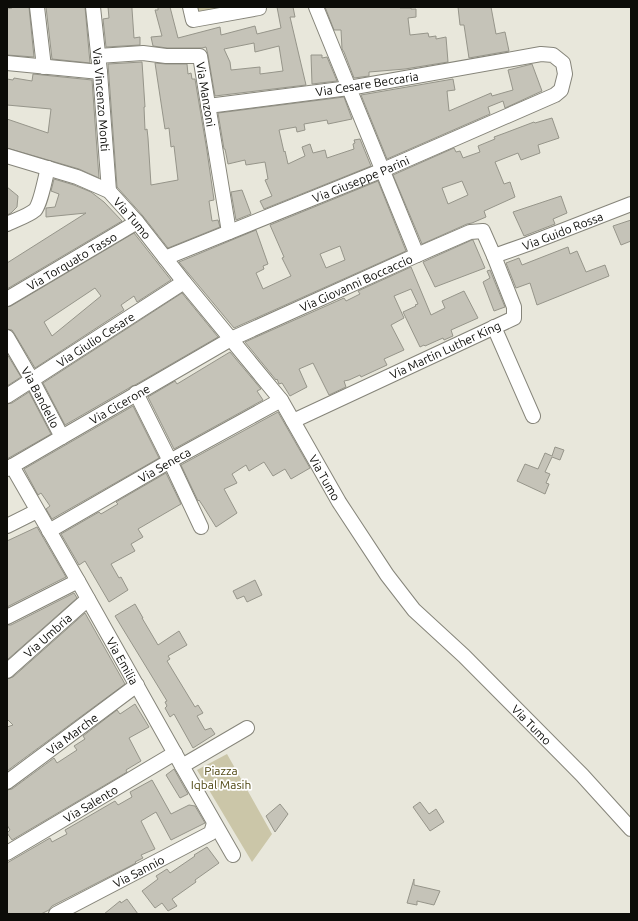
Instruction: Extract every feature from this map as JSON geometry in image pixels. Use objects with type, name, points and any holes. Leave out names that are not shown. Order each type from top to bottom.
[{"type":"street","points":[[37,7],[44,67]]},
{"type":"street","name":"Via Vincenzo Monti","points":[[93,7],[100,72],[109,192]]},
{"type":"street","points":[[190,7],[193,20],[259,7]]},
{"type":"street","points":[[316,7],[417,255]]},
{"type":"street","name":"Via Manzoni","points":[[98,56],[144,53],[166,56],[200,56],[229,232]]},
{"type":"street","name":"Via Cesare Beccaria","points":[[208,106],[349,88],[526,58],[541,54],[553,55],[563,63],[565,74],[561,90],[555,95]]},
{"type":"street","points":[[7,63],[100,72]]},
{"type":"street","name":"Via Giuseppe Parini","points":[[165,258],[383,170],[555,95]]},
{"type":"street","name":"Via Tumo","points":[[7,156],[77,177],[109,192],[137,222],[281,400],[339,502],[387,575],[414,610],[464,656],[577,769],[631,830]]},
{"type":"street","points":[[7,224],[33,211],[37,207],[48,168]]},
{"type":"street","name":"Via Guido Rossa","points":[[494,256],[631,204]]},
{"type":"street","name":"Via Torquato Tasso","points":[[7,300],[137,222]]},
{"type":"street","name":"Via Giovanni Boccaccio","points":[[231,339],[417,255],[477,232]]},
{"type":"street","name":"Via Martin Luther King","points":[[293,421],[514,318],[514,307],[494,256],[477,232]]},
{"type":"street","name":"Via Giulio Cesare","points":[[7,396],[184,282]]},
{"type":"street","points":[[494,327],[532,416]]},
{"type":"street","name":"Via Bandello","points":[[7,337],[62,436]]},
{"type":"street","name":"Via Cicerone","points":[[9,468],[231,339]]},
{"type":"street","points":[[136,393],[201,528]]},
{"type":"street","name":"Via Seneca","points":[[49,531],[170,461],[281,400]]},
{"type":"street","name":"Via Emilia","points":[[9,468],[37,511],[78,581],[233,855]]},
{"type":"street","points":[[7,526],[37,511]]},
{"type":"street","points":[[7,617],[78,581]]},
{"type":"street","name":"Via Umbria","points":[[7,671],[88,599]]},
{"type":"street","name":"Via Marche","points":[[7,782],[137,685]]},
{"type":"street","points":[[182,766],[247,728]]},
{"type":"street","name":"Via Salento","points":[[7,853],[175,753]]},
{"type":"street","name":"Via Sannio","points":[[56,914],[211,833],[214,823]]},
{"type":"green space","points":[[193,7],[228,7],[195,13]]},
{"type":"green space","name":"Piazza Iqbal Masih","points":[[227,754],[272,834],[252,862],[197,770]]},
{"type":"building","points":[[12,7],[29,7],[34,57],[7,55],[7,9]]},
{"type":"building","points":[[46,7],[85,7],[90,63],[52,59]]},
{"type":"building","points":[[108,7],[132,7],[134,38],[140,37],[140,45],[106,47],[103,19],[109,18]]},
{"type":"building","points":[[158,7],[170,7],[178,38],[220,27],[221,35],[255,26],[257,34],[281,28],[277,7],[293,7],[295,17],[290,17],[306,85],[215,96],[206,47],[167,48],[153,46],[151,37],[162,36],[155,10],[158,10]],"holes":[[[254,43],[255,52],[279,46],[283,71],[260,74],[260,67],[231,70],[230,62],[224,49]]]},
{"type":"building","points":[[325,7],[400,7],[416,9],[416,17],[408,18],[410,35],[428,33],[429,37],[436,36],[436,39],[446,37],[448,62],[405,69],[369,72],[369,76],[354,78],[342,49],[341,30],[334,30]]},
{"type":"building","points":[[458,7],[491,7],[496,34],[505,32],[509,51],[469,58],[464,25],[460,25]]},
{"type":"building","points":[[311,55],[322,55],[322,58],[327,57],[337,81],[312,84]]},
{"type":"building","points":[[142,62],[145,130],[147,129],[151,185],[178,180],[174,146],[171,147],[169,128],[165,129],[155,63],[187,64],[188,74],[191,73],[192,79],[195,79],[207,151],[214,200],[209,201],[212,221],[218,220],[220,227],[168,248],[143,216],[117,187],[108,64]]},
{"type":"building","points":[[532,64],[542,91],[505,108],[503,101],[488,107],[490,114],[387,159],[361,95],[453,79],[455,90],[447,91],[449,111],[491,93],[492,96],[513,90],[508,70]]},
{"type":"building","points":[[33,74],[92,80],[99,178],[79,169],[7,148],[7,119],[48,133],[51,109],[7,105],[7,79],[13,80],[14,78],[32,81]]},
{"type":"building","points":[[344,97],[352,119],[328,124],[327,120],[304,124],[305,130],[297,132],[296,127],[279,130],[288,164],[305,156],[302,147],[310,144],[313,153],[325,150],[327,158],[354,149],[354,140],[360,139],[371,166],[264,209],[260,201],[272,196],[265,180],[268,179],[265,162],[246,165],[245,160],[228,164],[218,113]]},
{"type":"building","points":[[552,118],[559,138],[538,145],[540,153],[521,160],[518,153],[495,162],[504,184],[510,182],[515,197],[484,211],[486,217],[422,244],[393,175],[454,148],[456,152],[460,151],[463,158],[480,152],[478,146],[495,139],[494,137],[534,122]],"holes":[[[462,181],[468,195],[448,204],[442,188]]]},
{"type":"building","points":[[54,179],[91,192],[104,202],[122,221],[7,289],[7,263],[86,213],[46,217],[46,208],[55,207],[59,194],[51,191]]},
{"type":"building","points":[[378,181],[406,251],[234,328],[179,262],[256,230],[268,264],[263,266],[264,269],[256,273],[263,289],[291,276],[282,258],[284,257],[270,225]],"holes":[[[340,246],[345,260],[326,268],[320,254]]]},
{"type":"building","points":[[7,187],[18,196],[17,207],[7,215]]},
{"type":"building","points":[[242,190],[251,214],[236,220],[231,192]]},
{"type":"building","points":[[561,196],[567,213],[553,219],[555,224],[524,236],[513,212]]},
{"type":"building","points":[[631,220],[631,241],[621,245],[613,226]]},
{"type":"building","points":[[134,233],[171,280],[137,302],[134,296],[121,305],[124,310],[35,368],[12,330],[7,329],[7,307]],"holes":[[[95,288],[101,296],[52,336],[44,322]]]},
{"type":"building","points":[[472,240],[485,268],[435,287],[423,262]]},
{"type":"building","points":[[568,247],[570,254],[577,251],[586,272],[605,265],[609,276],[537,305],[530,283],[516,288],[506,263],[519,258],[522,265]]},
{"type":"building","points":[[411,267],[431,315],[445,308],[442,301],[464,291],[478,318],[451,330],[453,336],[444,340],[443,338],[420,347],[403,312],[418,304],[411,289],[394,296],[404,318],[391,325],[404,350],[384,359],[387,365],[361,377],[360,375],[344,381],[346,387],[329,395],[313,363],[299,369],[307,387],[290,396],[282,383],[279,384],[277,379],[276,380],[245,342],[344,298],[346,301],[360,294],[358,291]]},
{"type":"building","points":[[490,270],[505,307],[494,311],[483,282],[490,278],[487,271]]},
{"type":"building","points":[[182,293],[218,337],[65,425],[43,383]]},
{"type":"building","points":[[230,352],[261,389],[257,391],[263,400],[174,449],[148,397],[175,381],[177,384]]},
{"type":"building","points":[[7,354],[21,377],[7,386]]},
{"type":"building","points":[[29,392],[51,434],[7,459],[7,404],[12,403]]},
{"type":"building","points":[[133,406],[159,458],[52,519],[46,509],[50,506],[41,493],[38,495],[24,469]]},
{"type":"building","points":[[278,412],[310,468],[291,479],[285,469],[273,476],[264,462],[249,471],[246,465],[232,474],[237,483],[224,489],[237,513],[216,527],[199,500],[198,501],[181,465]]},
{"type":"building","points":[[555,447],[564,450],[560,460],[552,457],[545,472],[550,474],[546,483],[549,484],[545,494],[517,481],[525,464],[538,469],[545,453],[552,456]]},
{"type":"building","points":[[166,473],[181,504],[138,529],[143,537],[131,544],[135,551],[111,564],[119,578],[121,577],[128,590],[109,602],[85,561],[79,565],[61,534],[99,512],[101,514],[118,504],[116,502]]},
{"type":"building","points":[[37,527],[66,577],[7,607],[7,541]]},
{"type":"building","points":[[255,580],[262,595],[247,602],[244,596],[237,599],[233,591]]},
{"type":"building","points":[[74,593],[77,598],[7,660],[7,625],[11,625]]},
{"type":"building","points":[[135,604],[158,645],[179,631],[187,645],[168,656],[170,659],[167,661],[195,707],[198,705],[203,713],[197,716],[205,730],[211,728],[215,734],[193,748],[174,714],[170,717],[165,708],[167,706],[165,702],[167,701],[115,616]]},
{"type":"building","points":[[85,613],[125,684],[7,771],[7,727],[13,725],[7,719],[7,679],[13,677]]},
{"type":"building","points":[[135,704],[149,727],[129,738],[141,761],[126,770],[127,772],[12,840],[7,833],[10,830],[7,825],[7,790],[12,789],[54,758],[57,763],[77,750],[74,746],[85,739],[83,736],[117,710],[120,714]]},
{"type":"building","points":[[174,769],[188,794],[180,798],[166,775]]},
{"type":"building","points":[[152,780],[171,814],[189,805],[195,806],[205,823],[171,840],[156,812],[141,821],[155,849],[141,855],[143,858],[135,862],[136,863],[52,906],[49,910],[41,914],[7,914],[7,863],[50,838],[52,842],[67,834],[65,830],[115,801],[118,805],[132,797],[130,792]]},
{"type":"building","points":[[420,802],[429,814],[436,809],[444,822],[430,831],[413,807]]},
{"type":"building","points":[[280,804],[288,814],[275,832],[266,816]]},
{"type":"building","points":[[207,847],[219,863],[172,899],[177,906],[168,911],[162,903],[155,908],[142,891],[158,879],[156,876],[167,869],[170,873]]},
{"type":"building","points":[[414,879],[414,885],[440,891],[434,905],[417,901],[417,905],[407,903]]},
{"type":"building","points":[[127,899],[138,914],[104,914],[120,901],[121,903]]}]
